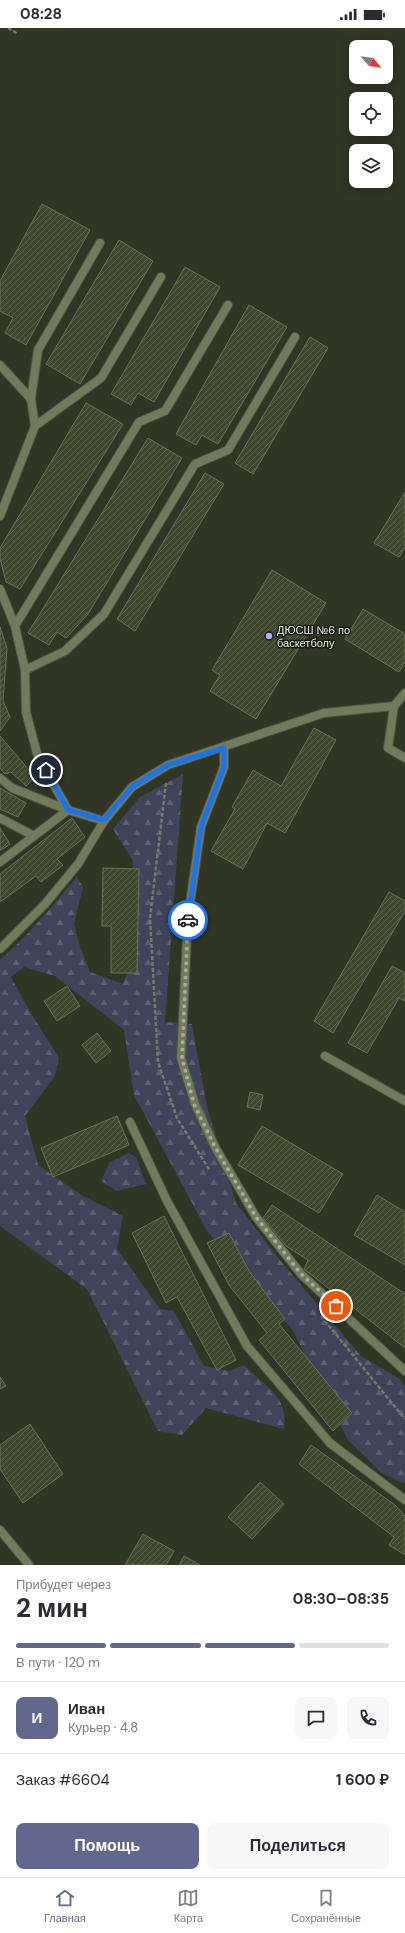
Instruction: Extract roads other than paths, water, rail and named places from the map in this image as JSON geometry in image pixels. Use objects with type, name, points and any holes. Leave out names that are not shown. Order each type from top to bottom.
[{"type":"street","points":[[0,516],[35,426],[31,399],[38,350],[100,243]]},
{"type":"street","points":[[35,426],[101,378],[161,277]]},
{"type":"street","points":[[15,626],[139,422],[165,411],[228,305]]},
{"type":"street","points":[[25,670],[65,651],[104,614],[194,464],[228,450],[295,337]]},
{"type":"street","points":[[0,365],[31,399]]},
{"type":"street","points":[[0,589],[15,626],[25,670],[26,712],[38,757],[68,810]]},
{"type":"street","points":[[405,693],[394,706],[388,748],[405,758]]},
{"type":"street","points":[[0,949],[45,904],[78,864],[104,820],[132,787],[168,765],[224,748],[324,712],[394,706]]},
{"type":"street","points":[[224,748],[224,767],[201,827],[188,917],[182,1058],[194,1104],[215,1147],[256,1217],[301,1274],[405,1371]]},
{"type":"street","points":[[0,778],[12,788],[68,810],[104,820]]},
{"type":"street","points":[[0,862],[68,810]]},
{"type":"street","points":[[0,818],[34,836]]},
{"type":"street","points":[[325,1056],[405,1101]]},
{"type":"street","points":[[130,1122],[167,1201],[247,1346],[330,1443],[405,1500]]},
{"type":"street","points":[[0,1530],[29,1565]]},
{"type":"place","name":"ДЮСШ №6 по баскетболу","points":[[269,636]]}]
